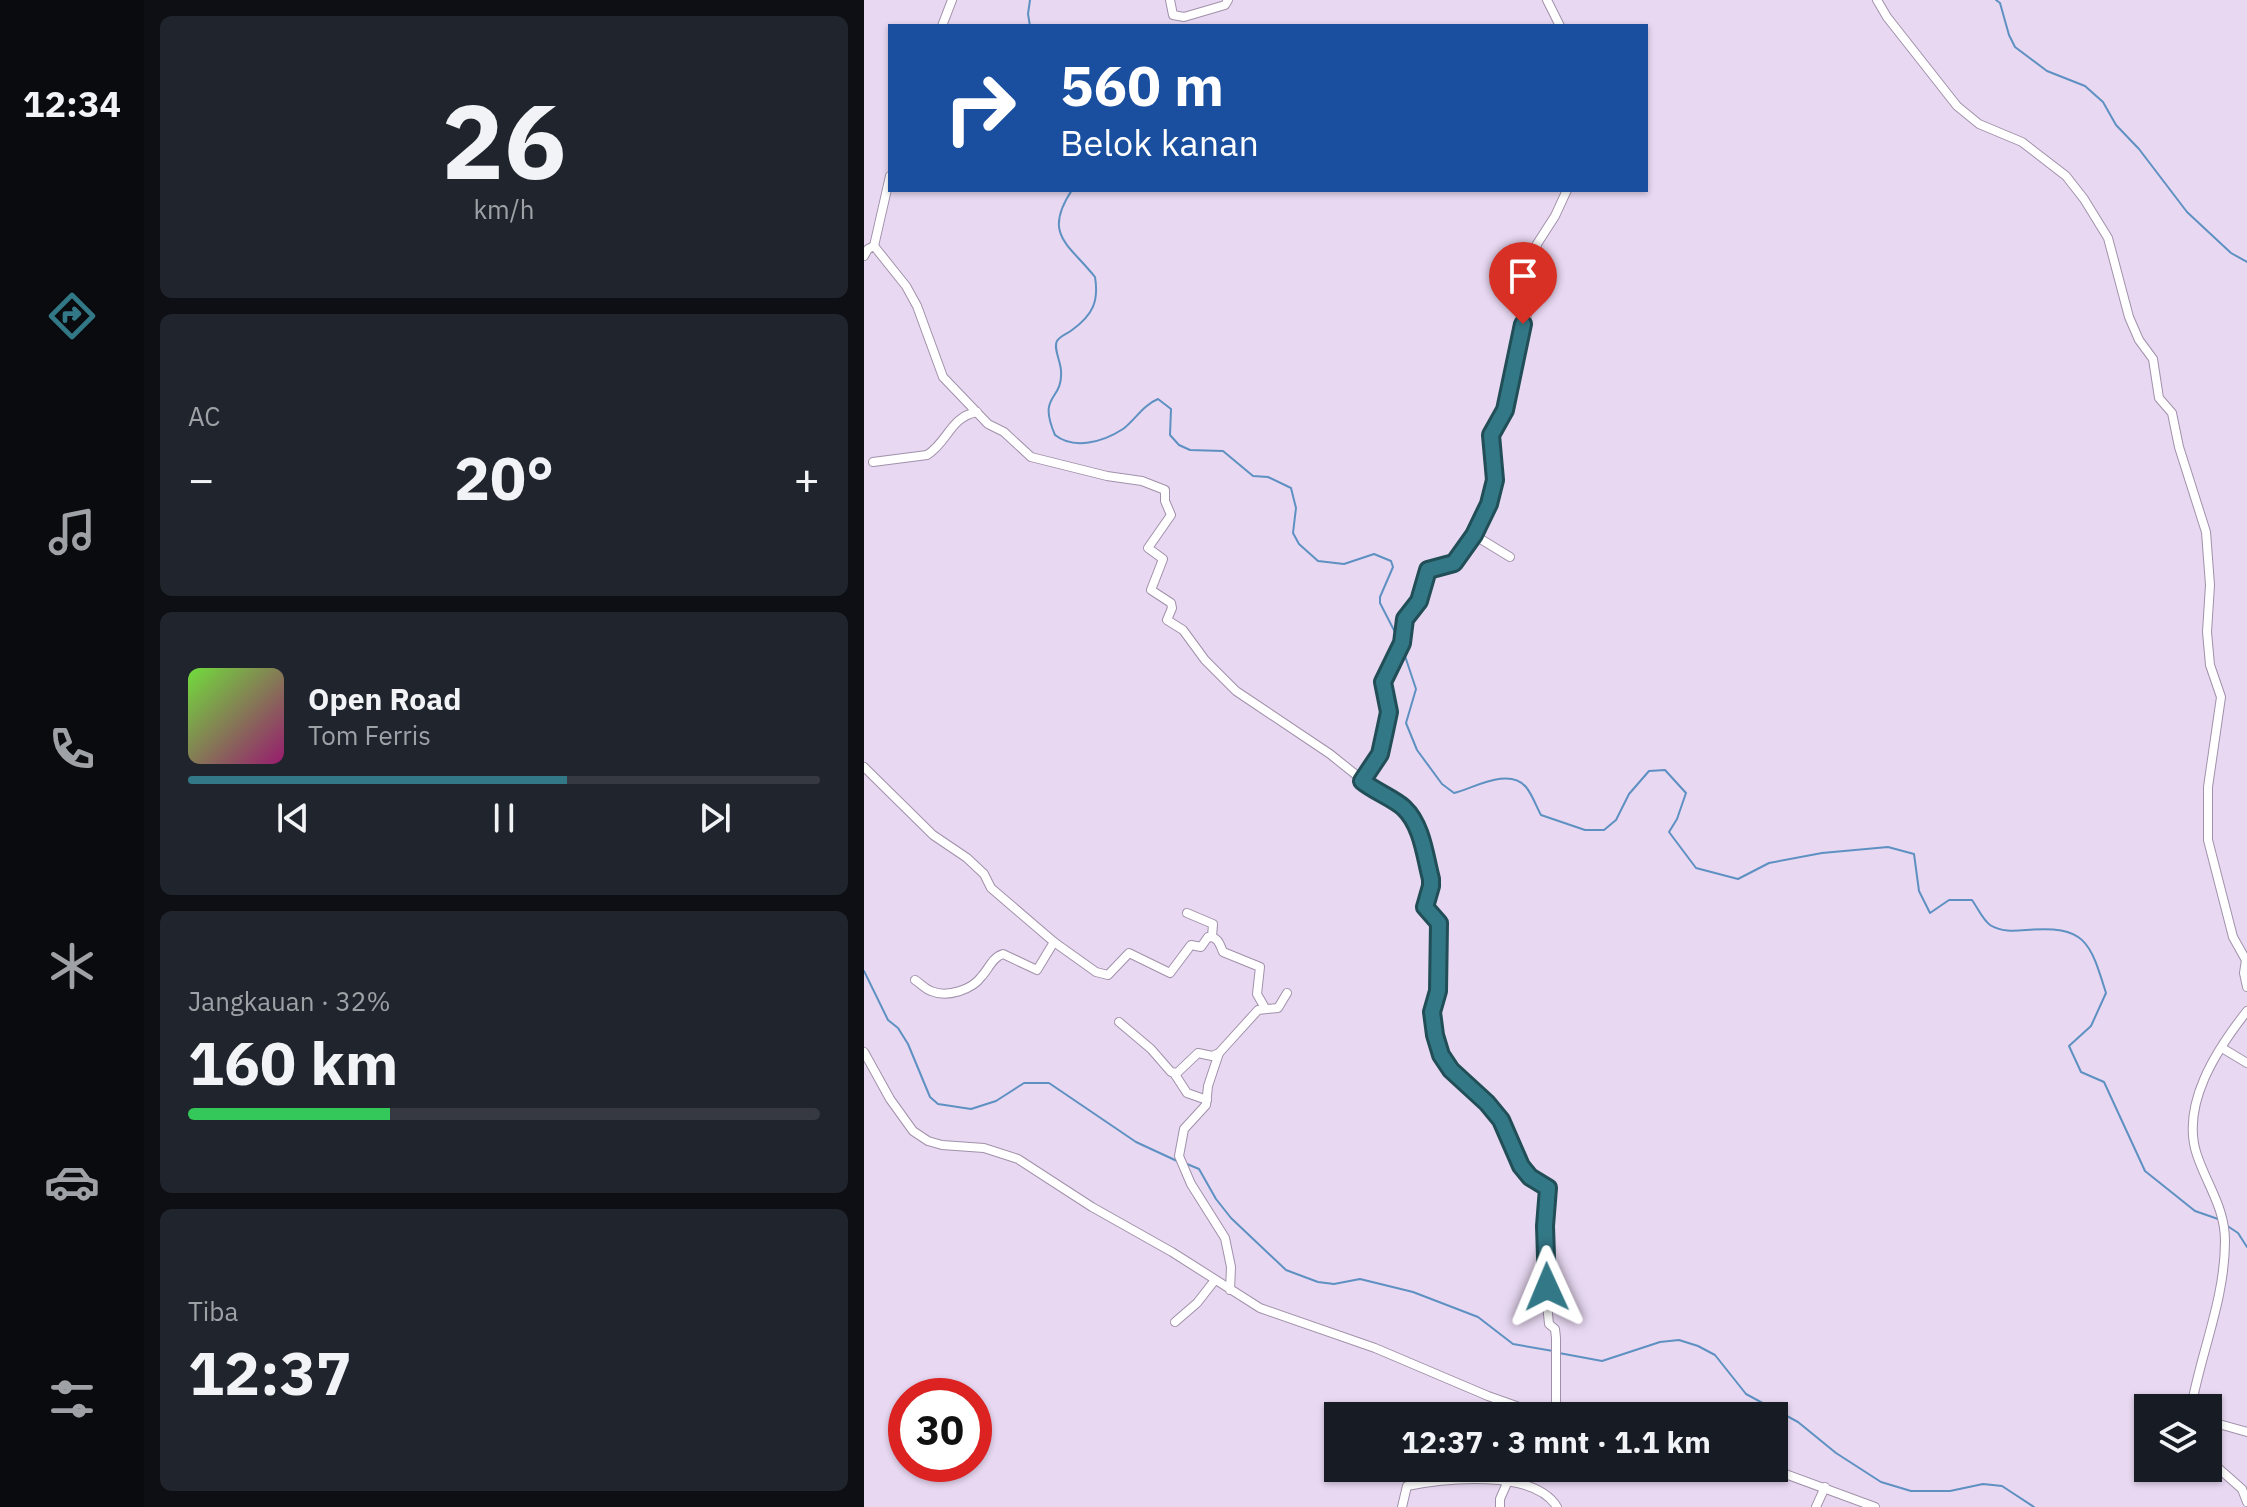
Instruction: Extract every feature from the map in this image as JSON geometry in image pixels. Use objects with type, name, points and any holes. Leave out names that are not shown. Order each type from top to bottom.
[{"type":"street","points":[[943,24],[952,0]]},
{"type":"street","points":[[1170,0],[1173,15],[1184,17],[1225,5],[1228,0]]},
{"type":"street","points":[[1547,0],[1559,24]]},
{"type":"street","points":[[1877,0],[1957,106],[1979,124],[2022,142],[2066,176],[2108,238],[2129,317],[2139,340],[2153,359],[2159,398],[2172,413],[2179,447],[2206,532],[2210,585],[2207,632],[2210,665],[2221,697],[2208,787],[2208,840],[2233,937],[2246,961],[2244,973],[2247,987]]},
{"type":"street","points":[[888,185],[874,246],[917,306],[943,377],[988,424],[1013,440],[1031,457],[1107,476],[1142,481],[1165,490],[1165,501],[1171,515],[1148,548],[1163,559],[1151,590],[1173,606],[1167,620],[1169,623],[1183,630],[1205,660],[1236,691],[1330,754],[1381,795],[1403,807],[1412,818],[1422,843],[1431,886],[1425,907],[1439,923],[1438,991],[1432,1012],[1441,1055],[1451,1070],[1501,1120],[1521,1166],[1530,1177],[1548,1188],[1545,1226],[1548,1314],[1549,1324],[1555,1329],[1559,1402]]},
{"type":"street","points":[[1362,781],[1380,754],[1389,712],[1383,682],[1402,643],[1405,619],[1419,601],[1428,570],[1454,563],[1474,535],[1489,504],[1495,480],[1491,435],[1505,410],[1529,306],[1537,244],[1566,192]]},
{"type":"street","points":[[864,256],[874,246]]},
{"type":"street","points":[[873,462],[927,455],[960,418],[977,412]]},
{"type":"street","points":[[1474,535],[1510,557]]},
{"type":"street","points":[[864,767],[933,835],[984,874],[991,888],[1054,942],[1096,972],[1108,975],[1129,953],[1170,973],[1191,945],[1201,947],[1208,937],[1212,937]]},
{"type":"street","points":[[1187,913],[1213,924],[1212,937]]},
{"type":"street","points":[[1212,937],[1219,942],[1223,952],[1260,967],[1257,994],[1265,1008]]},
{"type":"street","points":[[915,980],[931,991],[941,993],[969,989],[979,981],[996,956],[1003,954],[1037,970],[1054,942]]},
{"type":"street","points":[[1230,1290],[1230,1253],[1225,1238],[1191,1184],[1179,1156],[1184,1129],[1206,1105],[1208,1086],[1219,1053],[1258,1010],[1278,1008],[1287,993]]},
{"type":"street","points":[[2194,1394],[2218,1303],[2224,1229],[2221,1210],[2197,1155],[2194,1139],[2196,1106],[2200,1091],[2222,1048],[2247,1011]]},
{"type":"street","points":[[1119,1022],[1174,1073],[1187,1093],[1207,1100]]},
{"type":"street","points":[[2222,1048],[2247,1063]]},
{"type":"street","points":[[864,1052],[890,1099],[920,1136],[935,1144],[984,1148],[1018,1159],[1260,1308],[1375,1348],[1505,1402]]},
{"type":"street","points":[[1174,1073],[1181,1072],[1198,1053],[1212,1056],[1219,1053]]},
{"type":"street","points":[[1175,1322],[1197,1303],[1215,1280]]},
{"type":"street","points":[[2222,1425],[2247,1432]]},
{"type":"street","points":[[2222,1471],[2242,1489],[2247,1502]]},
{"type":"street","points":[[1788,1474],[1875,1507]]},
{"type":"street","points":[[1402,1507],[1407,1486],[1472,1478],[1541,1489],[1557,1507]]},
{"type":"street","points":[[1500,1507],[1507,1483]]},
{"type":"street","points":[[1816,1507],[1825,1487]]},
{"type":"waterway","points":[[1030,0],[1030,24]]},
{"type":"waterway","points":[[1996,0],[2000,3],[2015,47],[2047,71],[2085,86],[2103,102],[2116,125],[2139,149],[2187,212],[2231,253],[2247,262]]},
{"type":"waterway","points":[[1071,192],[1063,205],[1059,229],[1068,247],[1095,277],[1096,293],[1093,307],[1085,319],[1056,344],[1061,381],[1049,412],[1055,435],[1080,443],[1107,438],[1123,429],[1158,399],[1171,409],[1170,435],[1179,445],[1190,450],[1223,451],[1253,476],[1268,477],[1291,488],[1296,508],[1293,533],[1299,544],[1318,561],[1344,564],[1374,554],[1391,561],[1393,567],[1380,603],[1398,638]]},
{"type":"waterway","points":[[1402,647],[1416,689],[1406,723],[1417,750],[1442,784],[1454,793],[1501,779],[1519,781],[1526,787],[1541,815],[1585,830],[1604,830],[1616,820],[1629,794],[1649,771],[1665,770],[1686,793],[1669,832],[1696,868],[1738,879],[1769,863],[1822,853],[1888,847],[1914,854],[1919,891],[1930,913],[1949,900],[1972,900],[1987,923],[1999,929],[2061,930],[2082,940],[2095,961],[2106,993],[2091,1026],[2069,1046],[2081,1072],[2104,1082],[2145,1171],[2195,1211],[2218,1219]]},
{"type":"waterway","points":[[864,971],[888,1020],[898,1028],[908,1044],[930,1097],[938,1104],[971,1109],[996,1101],[1024,1083],[1049,1083],[1136,1142],[1177,1161]]},
{"type":"waterway","points":[[1187,1164],[1199,1169],[1231,1218],[1286,1270],[1318,1282],[1334,1284],[1360,1279],[1413,1292],[1478,1317],[1513,1344],[1553,1351]]},
{"type":"waterway","points":[[2226,1225],[2238,1233],[2247,1247]]},
{"type":"waterway","points":[[1559,1353],[1602,1361],[1660,1342],[1679,1340],[1698,1346],[1715,1355],[1746,1394],[1798,1422],[1836,1453],[1881,1482],[1911,1491],[1950,1491],[1983,1484],[2002,1486],[2034,1507]]},
{"type":"route","points":[[1523,324],[1505,410],[1491,435],[1495,480],[1489,504],[1474,535],[1454,563],[1428,570],[1419,601],[1405,619],[1402,643],[1383,682],[1389,712],[1380,754],[1362,781],[1403,807],[1418,830],[1431,879],[1425,907],[1439,923],[1438,991],[1432,1012],[1435,1035],[1441,1055],[1451,1070],[1501,1120],[1521,1166],[1530,1177],[1548,1188],[1545,1226],[1547,1287]]}]
